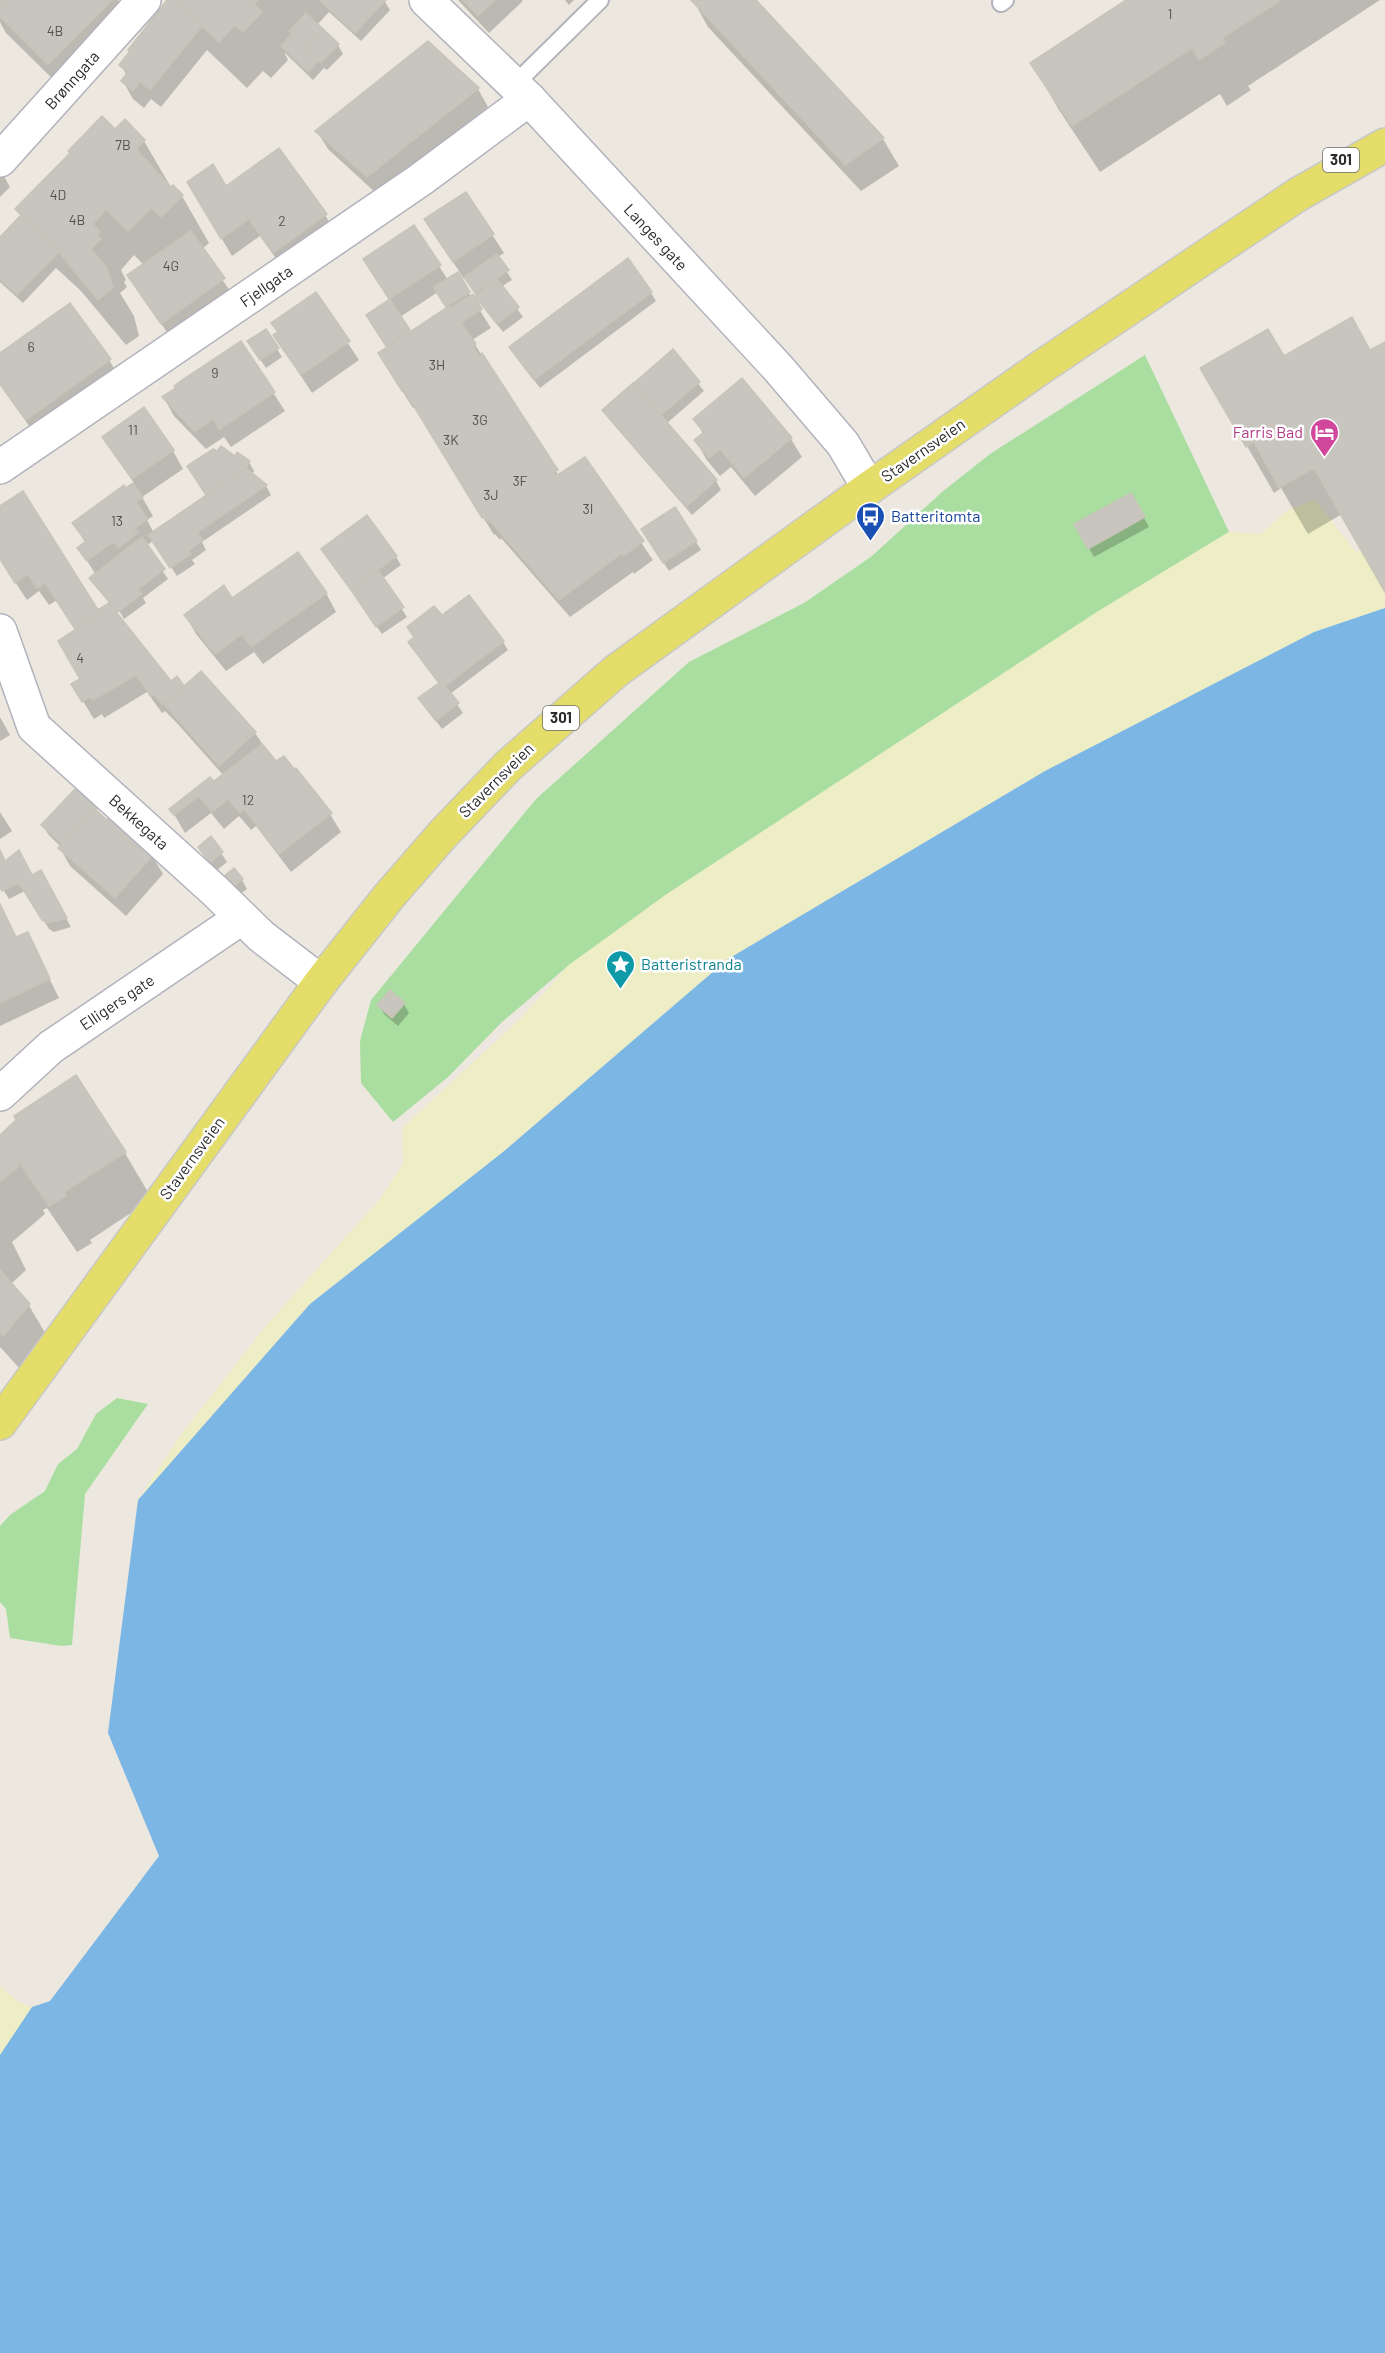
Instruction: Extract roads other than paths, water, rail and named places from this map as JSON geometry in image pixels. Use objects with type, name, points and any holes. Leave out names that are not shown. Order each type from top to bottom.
[{"type":"main road","name":"Stavernsveien","points":[[1297,195],[1385,124]]},
{"type":"main road","name":"Stavernsveien","points":[[0,1423],[321,982],[390,895],[443,834],[508,766],[564,715],[635,657],[869,488],[1043,366],[1297,195],[1385,145]]},
{"type":"street","name":"Brønngata","points":[[4,148],[144,0]]},
{"type":"street","name":"Langes gate","points":[[426,0],[522,92],[778,368],[843,444],[869,488]]},
{"type":"street","name":"Fjellgata","points":[[1,465],[411,186],[522,92]]},
{"type":"street","name":"Bekkegata","points":[[0,631],[34,727],[215,891],[241,918],[321,982]]},
{"type":"street","name":"Elligers gate","points":[[0,1094],[51,1047],[241,918]]},
{"type":"lane","points":[[522,92],[600,0]]},
{"type":"water","points":[[1385,608],[1385,2353],[0,2353],[0,2055],[32,2007],[50,2001],[159,1856],[108,1733],[138,1500],[310,1304],[503,1152],[728,959],[1045,771],[1314,632]]},
{"type":"place","name":"Farris Bad","points":[[1324,458]]},
{"type":"place","name":"Batteritomta","points":[[870,542]]},
{"type":"place","name":"Batteristranda","points":[[620,990]]}]
